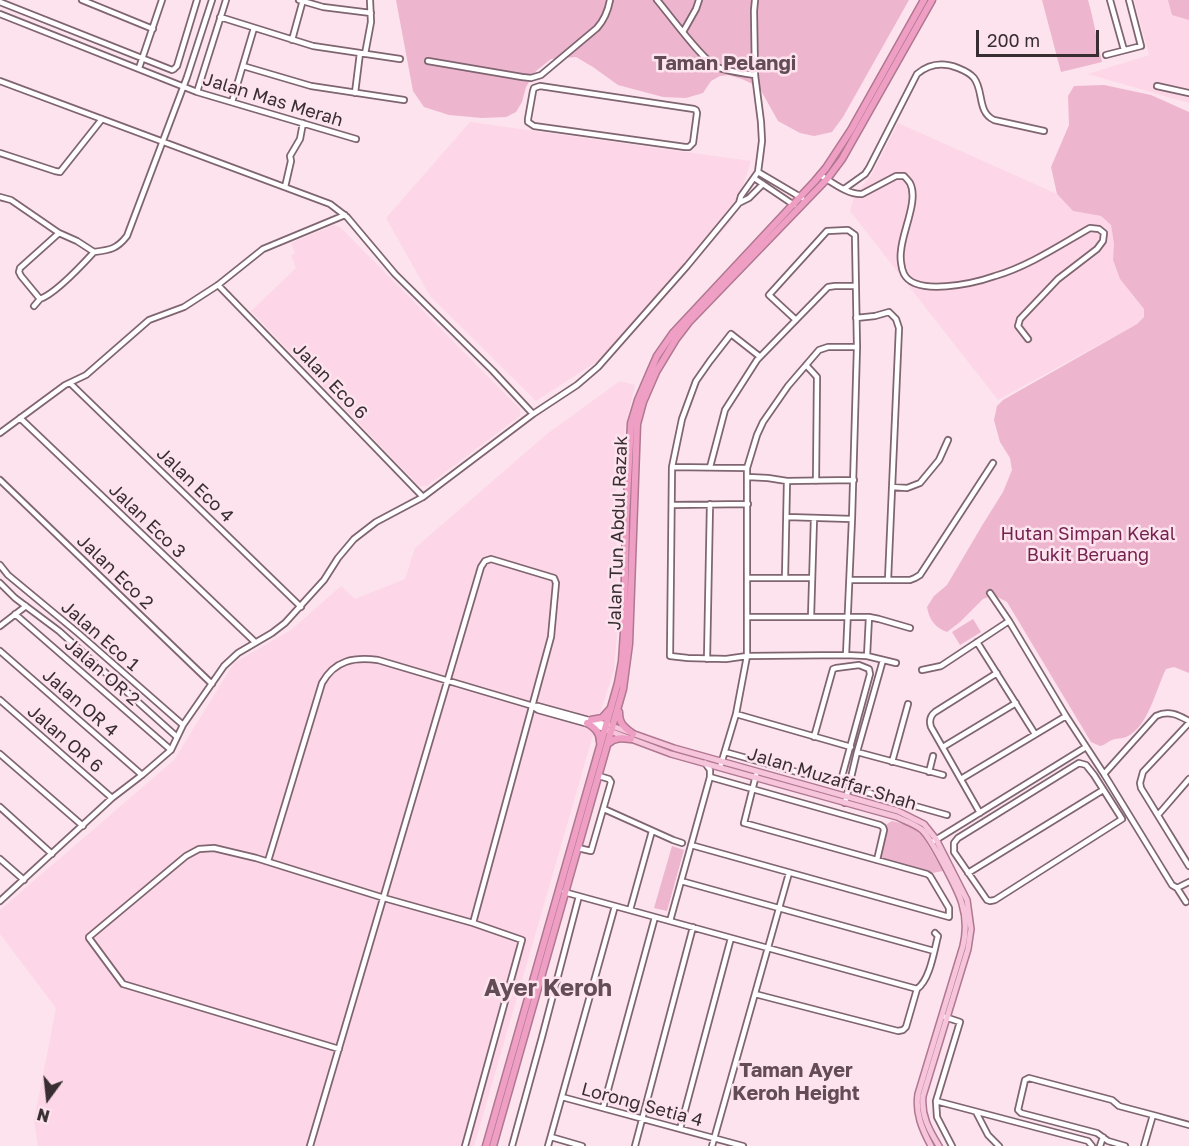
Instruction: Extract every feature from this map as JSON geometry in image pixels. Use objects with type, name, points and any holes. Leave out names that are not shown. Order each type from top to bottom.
[{"type":"highway","name":"Jalan Tun Abdul Razak","points":[[803,199],[851,130],[924,0]]},
{"type":"highway","name":"Jalan Tun Abdul Razak","points":[[486,1146],[607,746],[612,705],[622,661],[629,454],[631,423],[638,400],[657,356],[673,333],[803,199],[827,179],[842,159],[932,0]]},
{"type":"highway","name":"Jalan Tun Abdul Razak","points":[[492,1146],[598,754],[620,702],[629,657],[637,424],[644,402],[665,355],[689,322],[796,206]]},
{"type":"highway","points":[[620,702],[620,722],[632,737]]},
{"type":"highway","points":[[598,754],[600,735],[589,721],[605,716],[612,705]]},
{"type":"highway","points":[[607,746],[614,739],[632,737]]},
{"type":"main road","name":"Jalan Muzaffar Shah","points":[[609,728],[671,754],[704,763],[721,764]]},
{"type":"main road","name":"Jalan Muzaffar Shah","points":[[632,737],[897,817],[923,831],[934,841],[962,902],[965,927],[963,946],[923,1102],[927,1125],[939,1146]]},
{"type":"main road","name":"Jalan Muzaffar Shah","points":[[931,1146],[920,1122],[917,1100],[945,1017]]},
{"type":"street","points":[[82,0],[153,28]]},
{"type":"street","points":[[139,69],[162,0]]},
{"type":"street","points":[[0,2],[143,59],[174,69],[197,0]]},
{"type":"street","points":[[34,306],[69,277],[94,252],[112,249],[127,236],[184,86],[212,0]]},
{"type":"street","points":[[197,92],[226,0]]},
{"type":"street","points":[[292,40],[302,0],[333,9],[371,13]]},
{"type":"street","points":[[355,93],[370,33],[370,0]]},
{"type":"street","points":[[428,61],[531,78],[540,74],[597,28],[607,14],[610,0]]},
{"type":"street","points":[[657,0],[710,63],[717,67],[755,75]]},
{"type":"street","points":[[682,32],[699,0]]},
{"type":"street","points":[[0,901],[112,798],[142,776],[171,750],[183,726],[224,666],[285,623],[324,580],[341,553],[354,538],[376,522],[423,497],[533,414],[577,385],[598,367],[687,266],[739,203],[741,196],[758,172],[762,141],[755,75],[755,0]]},
{"type":"street","points":[[1110,0],[1124,50]]},
{"type":"street","points":[[1106,55],[1141,46],[1129,0]]},
{"type":"street","name":"Jalan Mas Merah","points":[[0,14],[197,92],[356,139]]},
{"type":"street","points":[[220,17],[313,46],[400,59]]},
{"type":"street","points":[[232,102],[254,28]]},
{"type":"street","points":[[844,189],[865,174],[917,74],[930,66],[945,64],[969,73],[977,83],[983,109],[989,118],[1044,130]]},
{"type":"street","points":[[243,66],[301,83],[404,100]]},
{"type":"street","points":[[540,74],[543,87]]},
{"type":"street","points":[[0,81],[330,204],[345,215],[395,274],[533,414]]},
{"type":"street","points":[[1157,86],[1189,93]]},
{"type":"street","points":[[543,87],[694,109],[697,113],[693,143],[685,147],[534,126],[528,122],[533,91],[534,88],[543,87]]},
{"type":"street","points":[[0,153],[60,172],[102,119]]},
{"type":"street","points":[[285,187],[290,156],[300,139],[303,123]]},
{"type":"street","points":[[758,172],[803,199]]},
{"type":"street","points":[[820,176],[855,194],[862,194],[896,176],[904,176],[910,183],[913,199],[901,251],[904,274],[912,282],[930,287],[955,286],[996,276],[1030,261],[1090,228],[1099,229],[1104,233],[1103,241],[1097,249],[1058,279],[1020,319],[1018,327],[1028,339]]},
{"type":"street","points":[[754,178],[796,206]]},
{"type":"street","points":[[739,203],[749,198],[763,184]]},
{"type":"street","points":[[0,196],[11,200],[60,233],[94,252]]},
{"type":"street","points":[[0,433],[70,383],[86,375],[149,320],[184,307],[218,285],[263,249],[345,215]]},
{"type":"street","points":[[796,320],[769,295],[826,231],[848,230],[855,236],[857,347],[846,655]]},
{"type":"street","points":[[40,299],[21,276],[20,268],[60,233]]},
{"type":"street","name":"Jalan Eco 6","points":[[218,285],[423,497]]},
{"type":"street","points":[[710,467],[725,410],[759,356],[828,287],[856,286]]},
{"type":"street","points":[[856,318],[889,312],[896,319],[899,328],[888,580]]},
{"type":"street","points":[[759,356],[731,334],[696,381],[682,419],[672,467],[670,653],[673,657],[707,659],[747,656],[846,655],[867,656],[896,663]]},
{"type":"street","points":[[721,764],[736,714],[747,656],[747,468],[763,422],[788,386],[819,350],[828,347],[857,347]]},
{"type":"street","points":[[806,365],[817,377],[816,481]]},
{"type":"street","name":"Jalan Eco 4","points":[[70,383],[301,607]]},
{"type":"street","name":"Jalan Eco 3","points":[[20,418],[255,642]]},
{"type":"street","points":[[892,488],[907,488],[920,483],[939,460],[948,440]]},
{"type":"street","points":[[850,580],[909,580],[920,575],[993,463]]},
{"type":"street","points":[[672,467],[747,468]]},
{"type":"street","points":[[748,477],[787,481],[854,480]]},
{"type":"street","name":"Jalan Eco 2","points":[[0,480],[212,684]]},
{"type":"street","points":[[785,578],[787,481]]},
{"type":"street","points":[[707,659],[710,504]]},
{"type":"street","points":[[672,505],[747,504]]},
{"type":"street","points":[[787,517],[852,519]]},
{"type":"street","points":[[811,617],[814,518]]},
{"type":"street","points":[[310,1146],[481,567],[485,561],[491,559],[554,578],[556,583],[551,637],[473,923]]},
{"type":"street","name":"Jalan Eco 1","points":[[0,566],[183,726]]},
{"type":"street","points":[[747,578],[812,578]]},
{"type":"street","points":[[0,583],[15,598],[59,631],[177,737]]},
{"type":"street","points":[[990,593],[1172,885],[1177,888],[1186,902]]},
{"type":"street","points":[[0,627],[26,606]]},
{"type":"street","name":"Jalan OR 2","points":[[15,614],[171,750]]},
{"type":"street","points":[[748,616],[869,617],[910,628]]},
{"type":"street","points":[[867,656],[869,617]]},
{"type":"street","points":[[922,670],[941,666],[1009,621]]},
{"type":"street","points":[[977,642],[1035,734]]},
{"type":"street","name":"Jalan OR 4","points":[[0,651],[142,776]]},
{"type":"street","points":[[268,861],[322,683],[328,674],[341,664],[353,659],[378,660],[609,728]]},
{"type":"street","points":[[846,800],[883,660]]},
{"type":"street","points":[[725,752],[840,784],[870,674],[869,669],[862,666],[836,668],[832,672],[814,737]]},
{"type":"street","points":[[981,824],[961,779],[931,727],[930,721],[932,715],[997,673]]},
{"type":"street","name":"Jalan OR 6","points":[[0,700],[112,798]]},
{"type":"street","points":[[943,747],[1016,703]]},
{"type":"street","points":[[892,762],[908,704]]},
{"type":"street","points":[[1104,774],[1156,716],[1171,713],[1189,722],[1141,777],[1141,788],[1189,866]]},
{"type":"street","points":[[736,714],[851,747]]},
{"type":"street","points":[[961,779],[1066,716]]},
{"type":"street","points":[[934,841],[1086,747]]},
{"type":"street","points":[[857,752],[943,775]]},
{"type":"street","points":[[0,754],[83,826]]},
{"type":"street","points":[[929,771],[933,756]]},
{"type":"street","points":[[670,921],[710,777],[710,770],[704,763]]},
{"type":"street","points":[[1079,763],[1086,765],[1103,790],[1122,819],[995,900],[990,901],[985,898],[954,852],[953,846],[958,838],[1079,763]]},
{"type":"street","points":[[691,845],[949,918],[950,908],[927,874],[744,823],[756,775]]},
{"type":"street","points":[[578,848],[591,851],[611,782],[599,776]]},
{"type":"street","points":[[710,777],[880,825],[884,827],[884,830],[877,860]]},
{"type":"street","points":[[1158,814],[1187,781]]},
{"type":"street","points":[[1187,781],[1189,789]]},
{"type":"street","points":[[848,787],[947,815]]},
{"type":"street","points":[[968,873],[1103,790]]},
{"type":"street","points":[[0,807],[52,854]]},
{"type":"street","points":[[603,809],[682,843]]},
{"type":"street","points":[[970,819],[976,827]]},
{"type":"street","points":[[630,910],[652,831]]},
{"type":"street","points":[[339,1049],[123,984],[89,938],[192,852],[214,848],[268,861],[522,940],[465,1146]]},
{"type":"street","points":[[0,860],[24,880]]},
{"type":"street","points":[[712,1146],[789,873]]},
{"type":"street","points":[[681,881],[933,951]]},
{"type":"street","points":[[1177,888],[1189,882]]},
{"type":"street","points":[[562,891],[917,989]]},
{"type":"street","points":[[512,1146],[579,896]]},
{"type":"street","points":[[549,1146],[615,906]]},
{"type":"street","points":[[603,1108],[655,917]]},
{"type":"street","points":[[635,1146],[693,927]]},
{"type":"street","points":[[755,994],[898,1031],[903,1030],[906,1027],[917,989],[926,980],[938,936],[935,933]]},
{"type":"street","points":[[680,1129],[732,938]]},
{"type":"street","points":[[945,1017],[960,1022],[936,1101],[936,1117],[952,1146]]},
{"type":"street","points":[[1125,1146],[1108,1141],[1097,1133],[1019,1112],[1026,1078],[1112,1100],[1119,1106],[1189,1125]]},
{"type":"street","name":"Lorong Setia 4","points":[[562,1097],[743,1146]]},
{"type":"street","points":[[936,1101],[1088,1141],[1092,1146]]},
{"type":"street","points":[[976,1112],[988,1135],[999,1146]]},
{"type":"street","points":[[1144,1146],[1153,1115]]},
{"type":"street","points":[[551,1137],[582,1146]]},
{"type":"street","points":[[1100,1146],[1103,1137]]},
{"type":"shaded area","points":[[1134,0],[1189,0],[1189,103],[1088,74],[1149,55]]},
{"type":"shaded area","points":[[470,122],[751,161],[732,220],[621,346],[536,401],[430,296],[386,218]]},
{"type":"shaded area","points":[[898,123],[1057,194],[1073,211],[1101,216],[1111,225],[1114,244],[1113,260],[1120,279],[1144,309],[1144,317],[1137,324],[998,400],[850,211],[855,194],[871,176]]},
{"type":"shaded area","points":[[334,225],[340,227],[520,409],[520,416],[427,486],[419,486],[251,311],[296,268],[291,255],[295,253],[291,243]]},
{"type":"shaded area","points":[[620,381],[635,385],[616,469],[617,634],[614,670],[474,1146],[38,1146],[34,1121],[56,1008],[0,934],[0,910],[174,760],[234,663],[291,630],[341,586],[355,599],[405,579],[415,548],[547,434]]},
{"type":"green space","points":[[396,0],[909,0],[843,117],[832,132],[814,136],[800,133],[778,121],[759,87],[742,79],[728,75],[720,76],[711,81],[703,93],[686,98],[663,97],[618,85],[576,57],[551,59],[536,71],[526,87],[522,102],[516,112],[506,117],[482,118],[449,115],[424,107],[413,91]]},
{"type":"green space","points":[[1042,0],[1088,0],[1102,62],[1061,72]]},
{"type":"green space","points":[[1168,0],[1189,0],[1189,20],[1172,15]]},
{"type":"green space","name":"Hutan Simpan Kekal Bukit Beruang","points":[[1104,85],[1151,95],[1189,112],[1189,673],[1174,667],[1166,669],[1146,717],[1134,732],[1100,746],[1091,742],[1007,602],[994,595],[983,599],[947,632],[933,622],[927,607],[934,596],[947,585],[1003,492],[1012,470],[1010,458],[1000,442],[994,420],[997,406],[1003,400],[1137,324],[1144,317],[1144,309],[1120,279],[1113,260],[1114,244],[1111,225],[1101,216],[1073,211],[1057,194],[1051,167],[1069,125],[1068,96],[1074,86]]},
{"type":"green space","points":[[973,619],[981,632],[960,645],[952,632]]},
{"type":"green space","points":[[892,821],[908,825],[922,835],[943,871],[932,873],[878,858],[887,824]]},
{"type":"green space","points":[[672,846],[684,850],[667,911],[654,908]]},
{"type":"district","name":"Taman Pelangi","points":[[725,64]]},
{"type":"district","name":"Ayer Keroh","points":[[548,988]]},
{"type":"district","name":"Taman Ayer Keroh Height","points":[[796,1082]]}]
